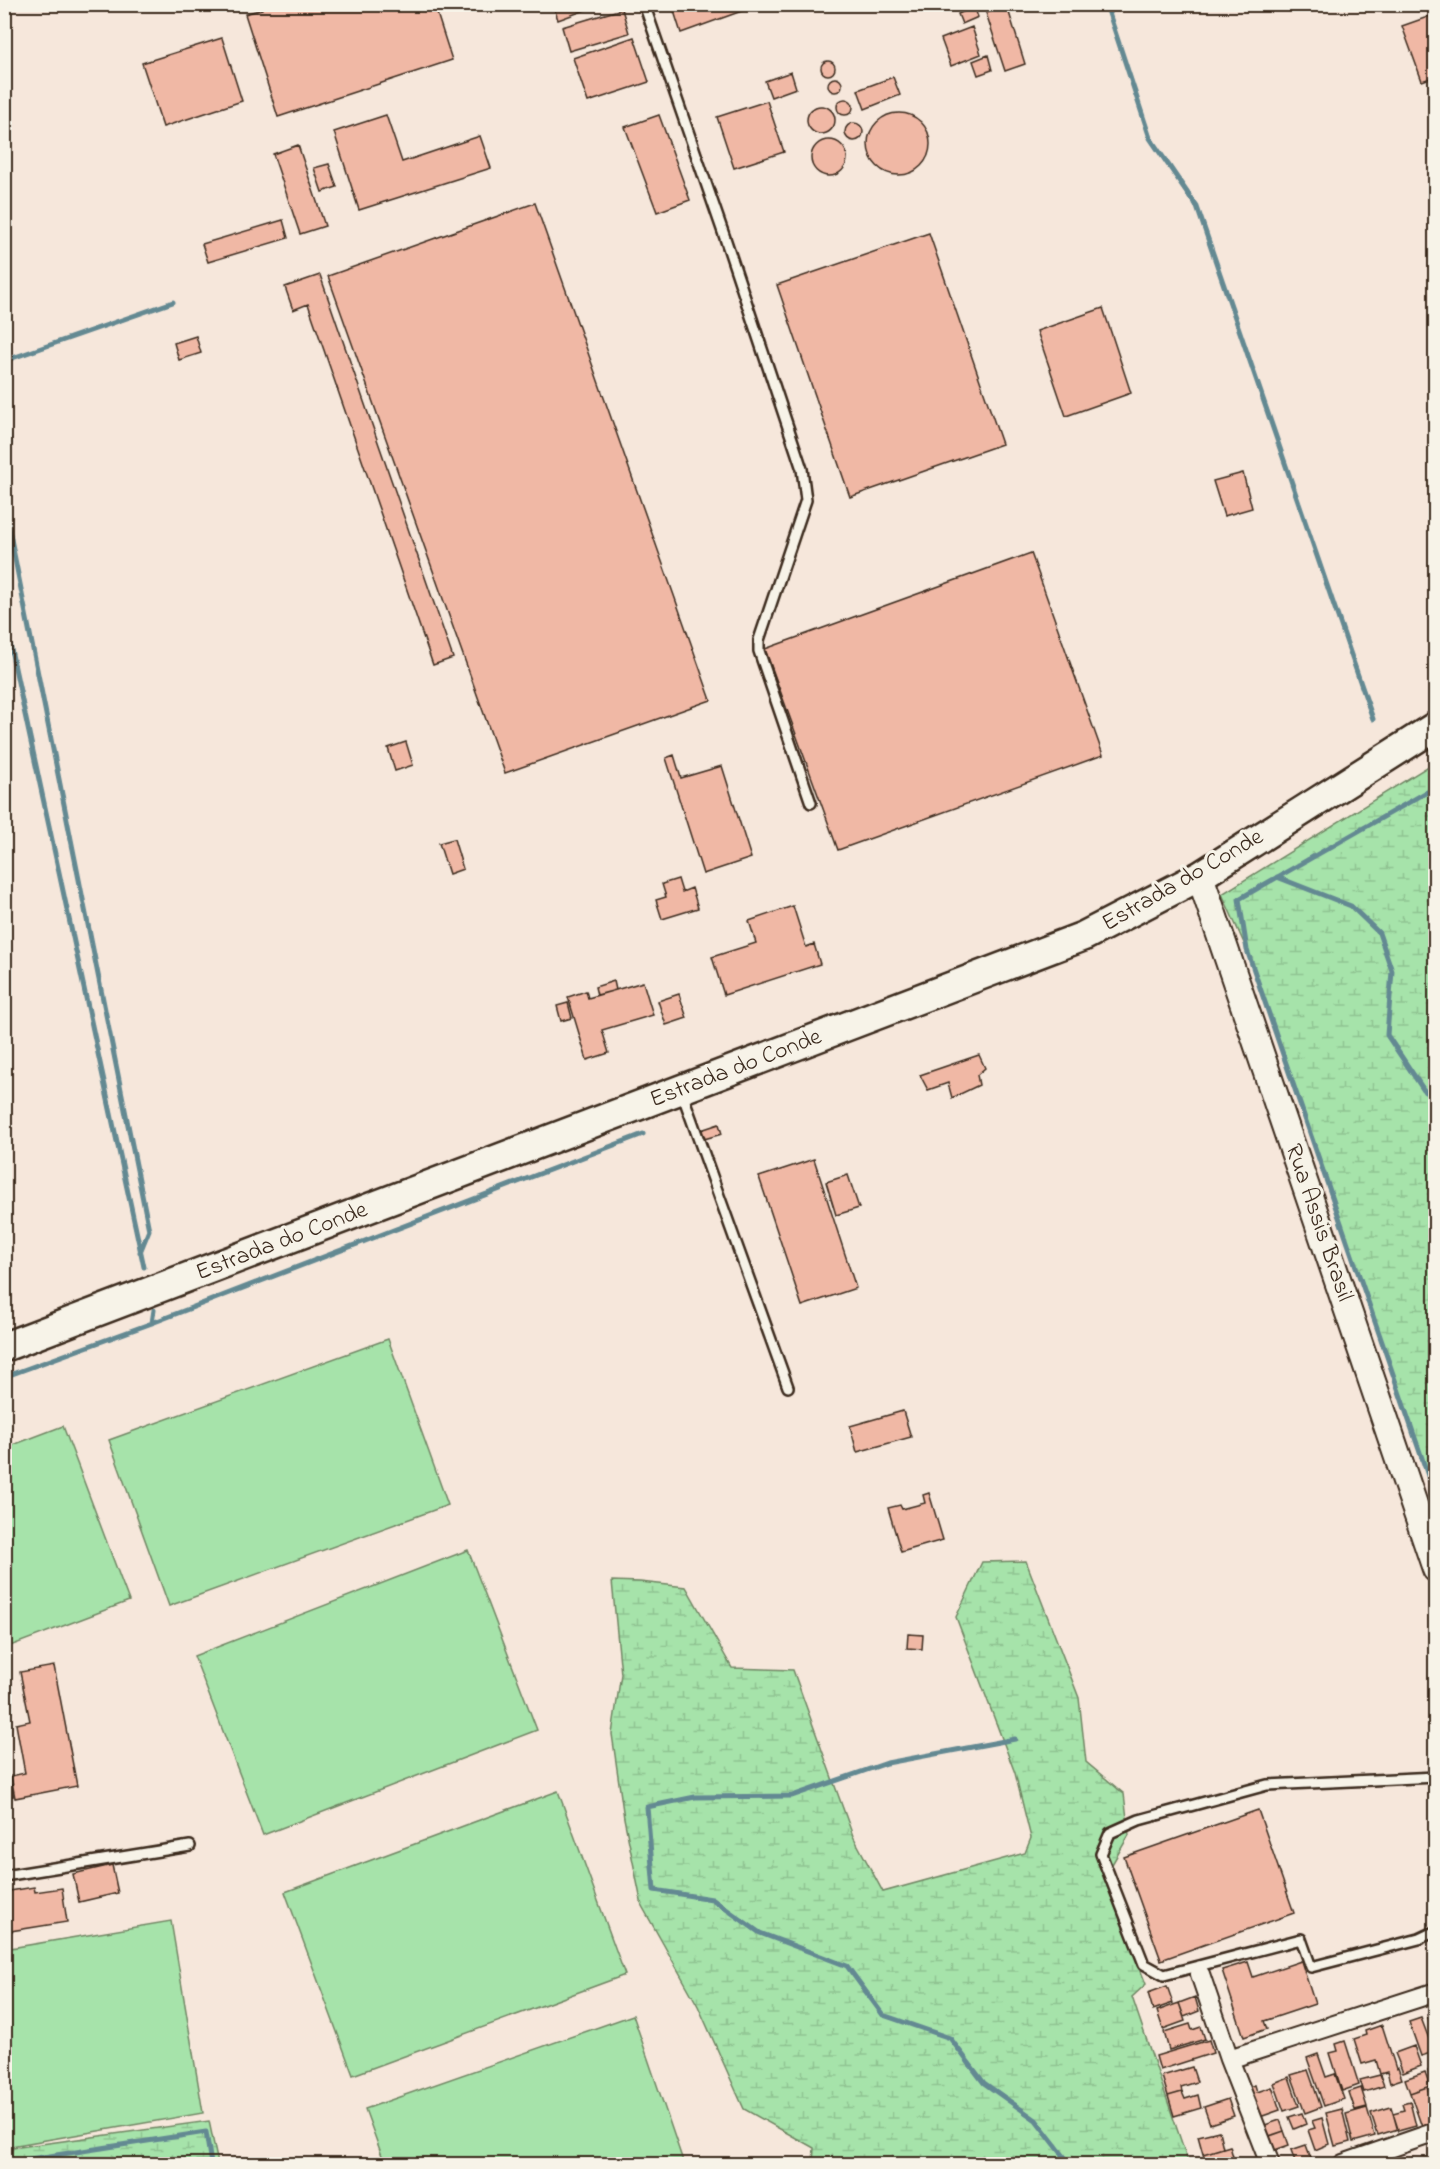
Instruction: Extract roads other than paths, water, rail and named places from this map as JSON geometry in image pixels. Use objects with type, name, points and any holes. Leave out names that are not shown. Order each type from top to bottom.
[{"type":"main road","name":"Estrada do Conde","points":[[4,1347],[1084,936],[1200,876],[1436,726]]},
{"type":"street","name":"Rua Assis Brasil","points":[[1200,876],[1436,1569]]},
{"type":"street","points":[[1200,1974],[1229,2059],[1270,2164]]},
{"type":"street","points":[[1229,2059],[1436,1992]]},
{"type":"street","points":[[1343,2164],[1436,2132]]},
{"type":"lane","points":[[644,4],[722,227],[802,469],[806,500],[759,640],[759,651],[811,803]]},
{"type":"lane","points":[[681,1090],[788,1387]]},
{"type":"lane","points":[[1436,1777],[1267,1785],[1139,1820],[1110,1833],[1101,1854],[1144,1964],[1164,1975],[1301,1939],[1311,1967],[1419,1939],[1436,1931]]},
{"type":"lane","points":[[4,1876],[190,1846]]},
{"type":"waterway","points":[[1106,4],[1150,138],[1197,207],[1373,719]]},
{"type":"waterway","points":[[4,361],[173,302]]},
{"type":"waterway","points":[[4,420],[10,443],[4,468]]},
{"type":"waterway","points":[[4,504],[149,1230],[140,1252]]},
{"type":"waterway","points":[[4,617],[144,1267]]},
{"type":"waterway","points":[[1436,789],[1239,899],[1247,950],[1436,1499]]},
{"type":"waterway","points":[[1277,877],[1351,906],[1379,933],[1392,971],[1387,1035],[1425,1092],[1436,1096]]},
{"type":"waterway","points":[[4,1377],[152,1323],[643,1134]]},
{"type":"waterway","points":[[152,1323],[154,1310]]},
{"type":"waterway","points":[[1015,1739],[887,1763],[792,1796],[695,1797],[647,1807],[654,1890],[712,1899],[760,1933],[847,1966],[883,2015],[950,2038],[984,2083],[1036,2120],[1070,2164]]},
{"type":"waterway","points":[[4,2163],[206,2132],[211,2164]]}]
